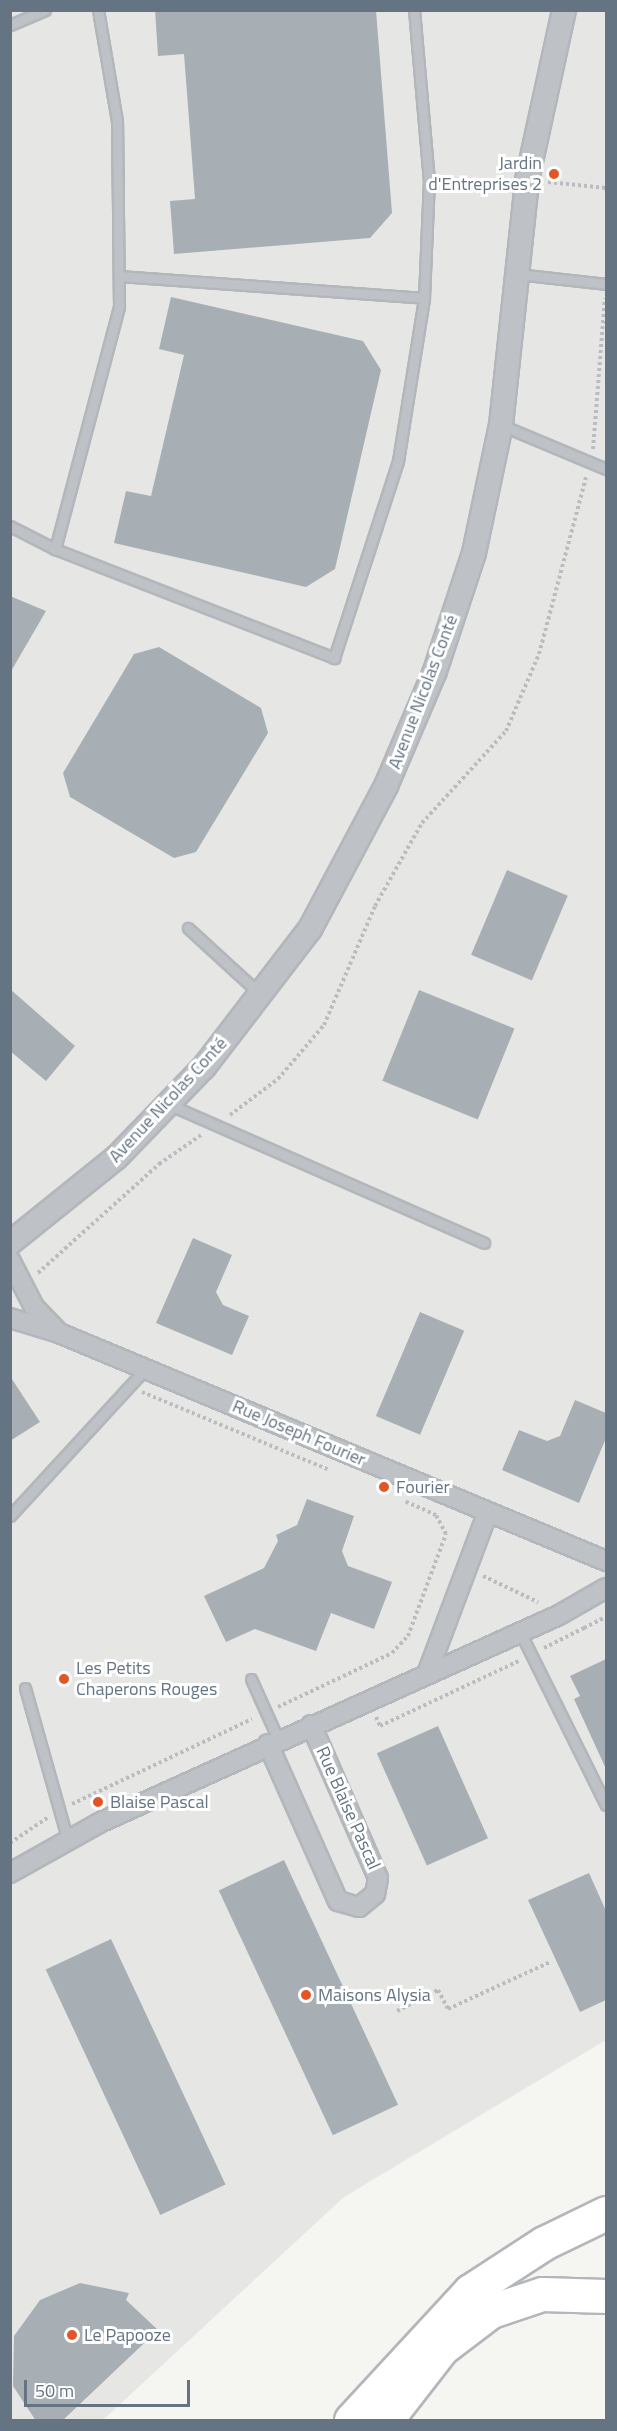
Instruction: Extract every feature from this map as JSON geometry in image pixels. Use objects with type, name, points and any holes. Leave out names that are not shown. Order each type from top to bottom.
[{"type":"highway","points":[[351,2421],[470,2291],[544,2243],[606,2213]]},
{"type":"highway","points":[[386,2421],[442,2348],[491,2311],[542,2294],[606,2296]]},
{"type":"street","name":"Avenue Nicolas Conté","points":[[10,1243],[117,1157],[168,1104],[260,994],[310,929],[386,786],[435,671],[474,553],[501,425],[527,180],[564,10]]},
{"type":"street","name":"Rue Joseph Fourier","points":[[10,1260],[34,1307],[59,1333]]},
{"type":"street","name":"Rue Joseph Fourier","points":[[10,1318],[59,1333],[606,1561]]},
{"type":"street","points":[[427,1674],[488,1512]]},
{"type":"street","name":"Rue Blaise Pascal","points":[[10,1873],[68,1840],[273,1742],[559,1615],[606,1588]]},
{"type":"street","name":"Rue Blaise Pascal","points":[[273,1742],[338,1901],[359,1907],[375,1894],[378,1878],[311,1725]]},
{"type":"lane","points":[[10,25],[45,10]]},
{"type":"lane","points":[[55,549],[119,308],[117,121],[98,10]]},
{"type":"lane","points":[[10,526],[55,549],[334,658],[398,461],[424,298],[429,181],[414,10]]},
{"type":"lane","points":[[517,274],[606,284]]},
{"type":"lane","points":[[119,276],[424,298]]},
{"type":"lane","points":[[501,425],[606,469]]},
{"type":"lane","points":[[188,928],[260,994]]},
{"type":"lane","points":[[168,1104],[484,1243]]},
{"type":"lane","points":[[10,1516],[132,1388],[145,1369]]},
{"type":"lane","points":[[520,1632],[606,1805]]},
{"type":"lane","points":[[251,1679],[265,1712],[273,1742]]},
{"type":"lane","points":[[25,1688],[68,1840]]},
{"type":"path","points":[[527,180],[606,188]]},
{"type":"path","points":[[132,1388],[335,1472]]},
{"type":"path","points":[[10,1843],[59,1810],[392,1653],[408,1636],[441,1559],[446,1534],[436,1515],[396,1498]]},
{"type":"path","points":[[441,1559],[468,1568],[584,1628],[606,1617]]},
{"type":"path","points":[[397,2011],[438,1990],[448,2009],[550,1962]]},
{"type":"shaded area","points":[[11,11],[606,11],[606,2040],[344,2197],[103,2420],[11,2420]]},
{"type":"building","points":[[155,10],[376,10],[392,213],[370,238],[174,254],[170,201],[195,199],[184,54],[158,56]]},
{"type":"building","points":[[171,297],[363,341],[381,370],[335,569],[306,587],[114,543],[126,491],[151,496],[184,355],[159,349]]},
{"type":"building","points":[[10,596],[46,611],[10,673]]},
{"type":"building","points":[[159,647],[261,708],[268,733],[196,852],[174,858],[70,797],[63,773],[134,654]]},
{"type":"building","points":[[507,870],[568,896],[532,980],[471,955]]},
{"type":"building","points":[[10,989],[75,1046],[46,1081],[10,1051]]},
{"type":"building","points":[[419,990],[514,1029],[478,1119],[382,1081]]},
{"type":"building","points":[[193,1238],[232,1255],[216,1292],[223,1305],[249,1316],[232,1355],[156,1323]]},
{"type":"building","points":[[420,1312],[464,1331],[420,1435],[376,1416]]},
{"type":"building","points":[[10,1376],[40,1422],[10,1441]]},
{"type":"building","points":[[575,1400],[606,1413],[606,1438],[579,1503],[502,1470],[519,1430],[547,1441],[560,1436]]},
{"type":"building","points":[[307,1499],[354,1516],[342,1551],[348,1566],[392,1582],[374,1629],[331,1613],[316,1651],[255,1629],[226,1642],[204,1596],[264,1568],[278,1541],[276,1535],[297,1525]]},
{"type":"building","points":[[606,1659],[606,1769],[574,1699],[580,1696],[570,1676]]},
{"type":"building","points":[[438,1726],[488,1838],[427,1866],[377,1753]]},
{"type":"building","points":[[284,1860],[398,2105],[333,2135],[219,1890]]},
{"type":"building","points":[[589,1873],[606,1911],[606,2000],[580,2012],[528,1900]]},
{"type":"building","points":[[111,1939],[226,2185],[160,2215],[46,1969]]},
{"type":"building","points":[[80,2283],[129,2293],[126,2300],[158,2330],[62,2421],[36,2421],[13,2386],[14,2336],[40,2300]]},
{"type":"place","name":"Jardin d'Entreprises 2","points":[[554,174]]},
{"type":"place","name":"Fourier","points":[[384,1487]]},
{"type":"place","name":"Les Petits Chaperons Rouges","points":[[64,1679]]},
{"type":"place","name":"Blaise Pascal","points":[[98,1802]]},
{"type":"place","name":"Maisons Alysia","points":[[306,1995]]},
{"type":"place","name":"Le Papooze","points":[[72,2335]]}]
